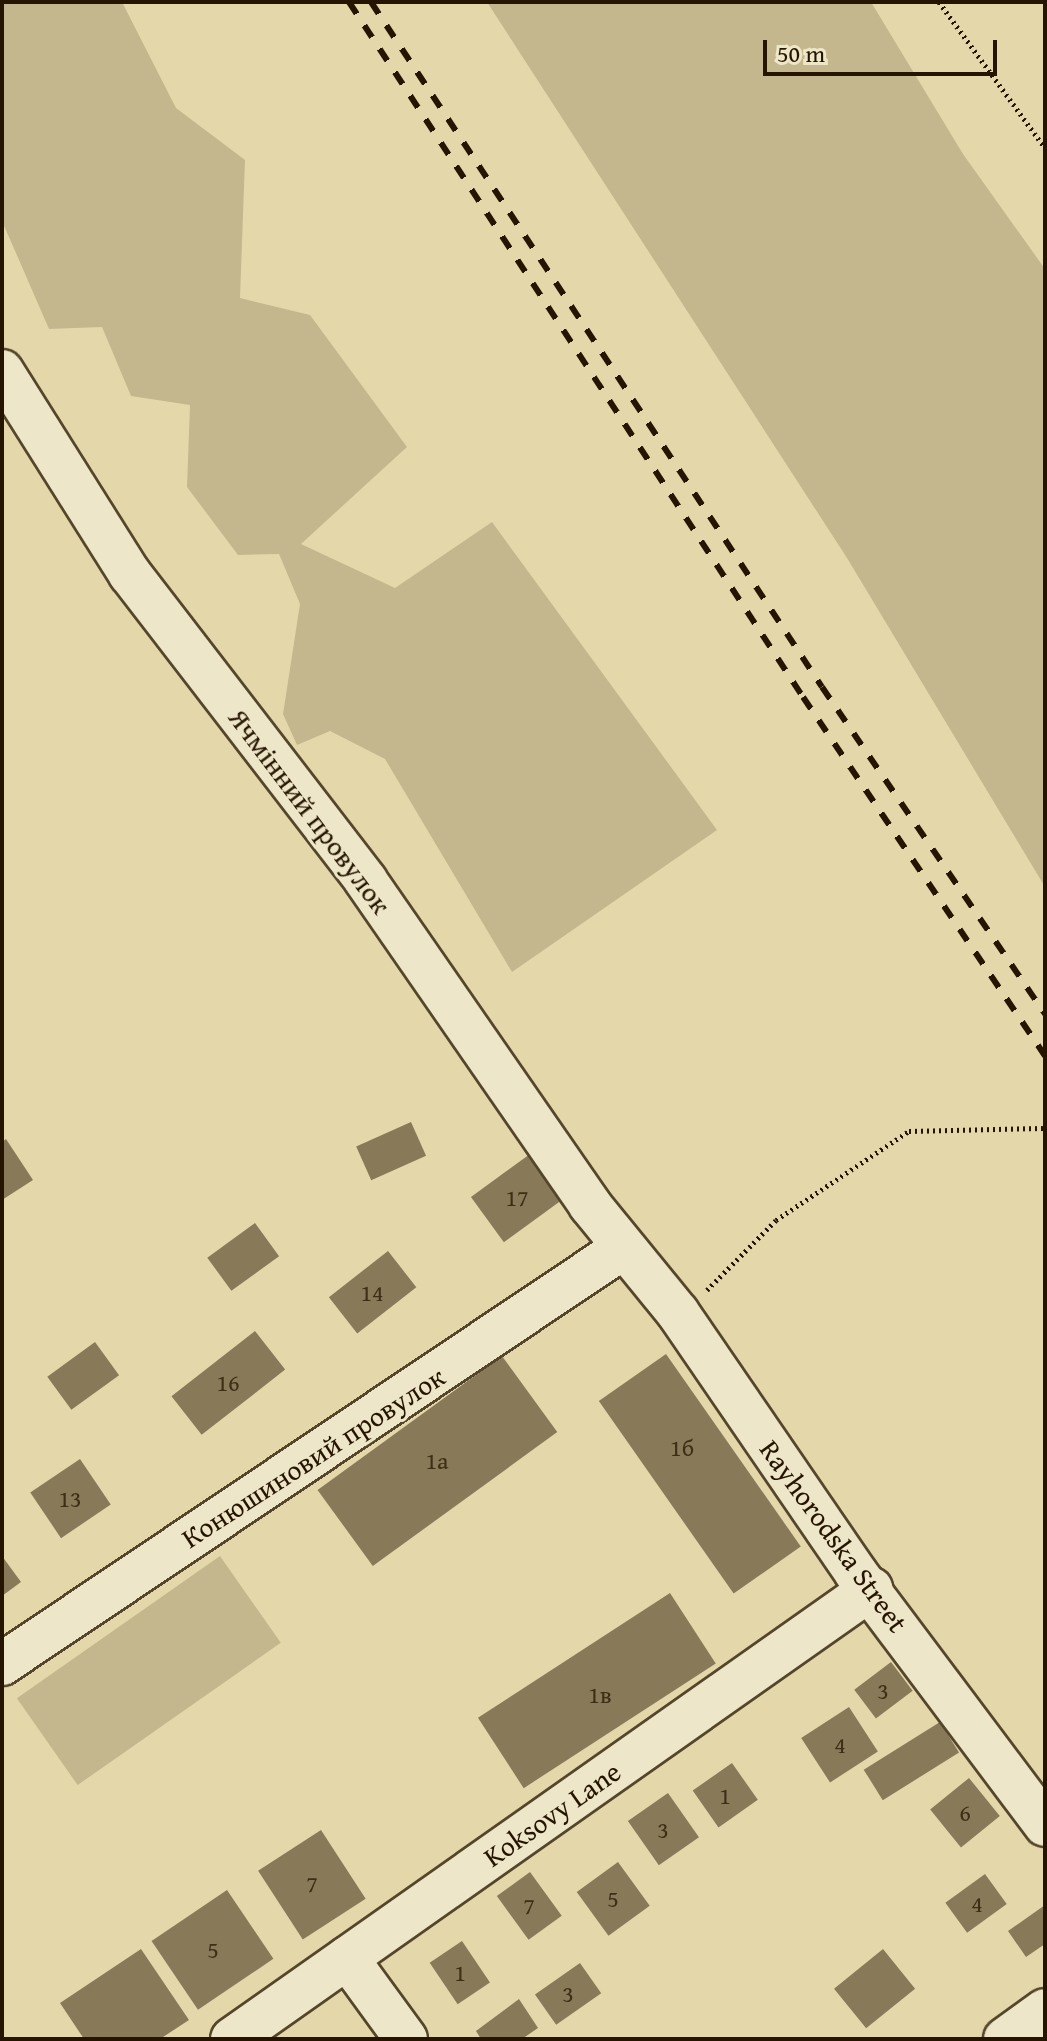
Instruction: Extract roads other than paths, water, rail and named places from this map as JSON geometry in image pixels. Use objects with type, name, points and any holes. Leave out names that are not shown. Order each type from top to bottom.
[{"type":"street","name":"Ячмінний провулок","points":[[2,371],[130,574],[366,881],[623,1248]]},
{"type":"street","name":"Rayhorodska Street","points":[[623,1248],[678,1313],[871,1589],[1045,1825]]},
{"type":"street","name":"Конюшиновий провулок","points":[[2,1664],[623,1248]]},
{"type":"street","name":"Koksovy Lane","points":[[232,2039],[871,1589]]},
{"type":"street","points":[[347,1958],[406,2039]]},
{"type":"street","points":[[1005,2039],[1045,2010]]},
{"type":"railway","points":[[349,2],[803,697],[1045,1056]]},
{"type":"railway","points":[[371,2],[822,687],[1045,1014]]}]
